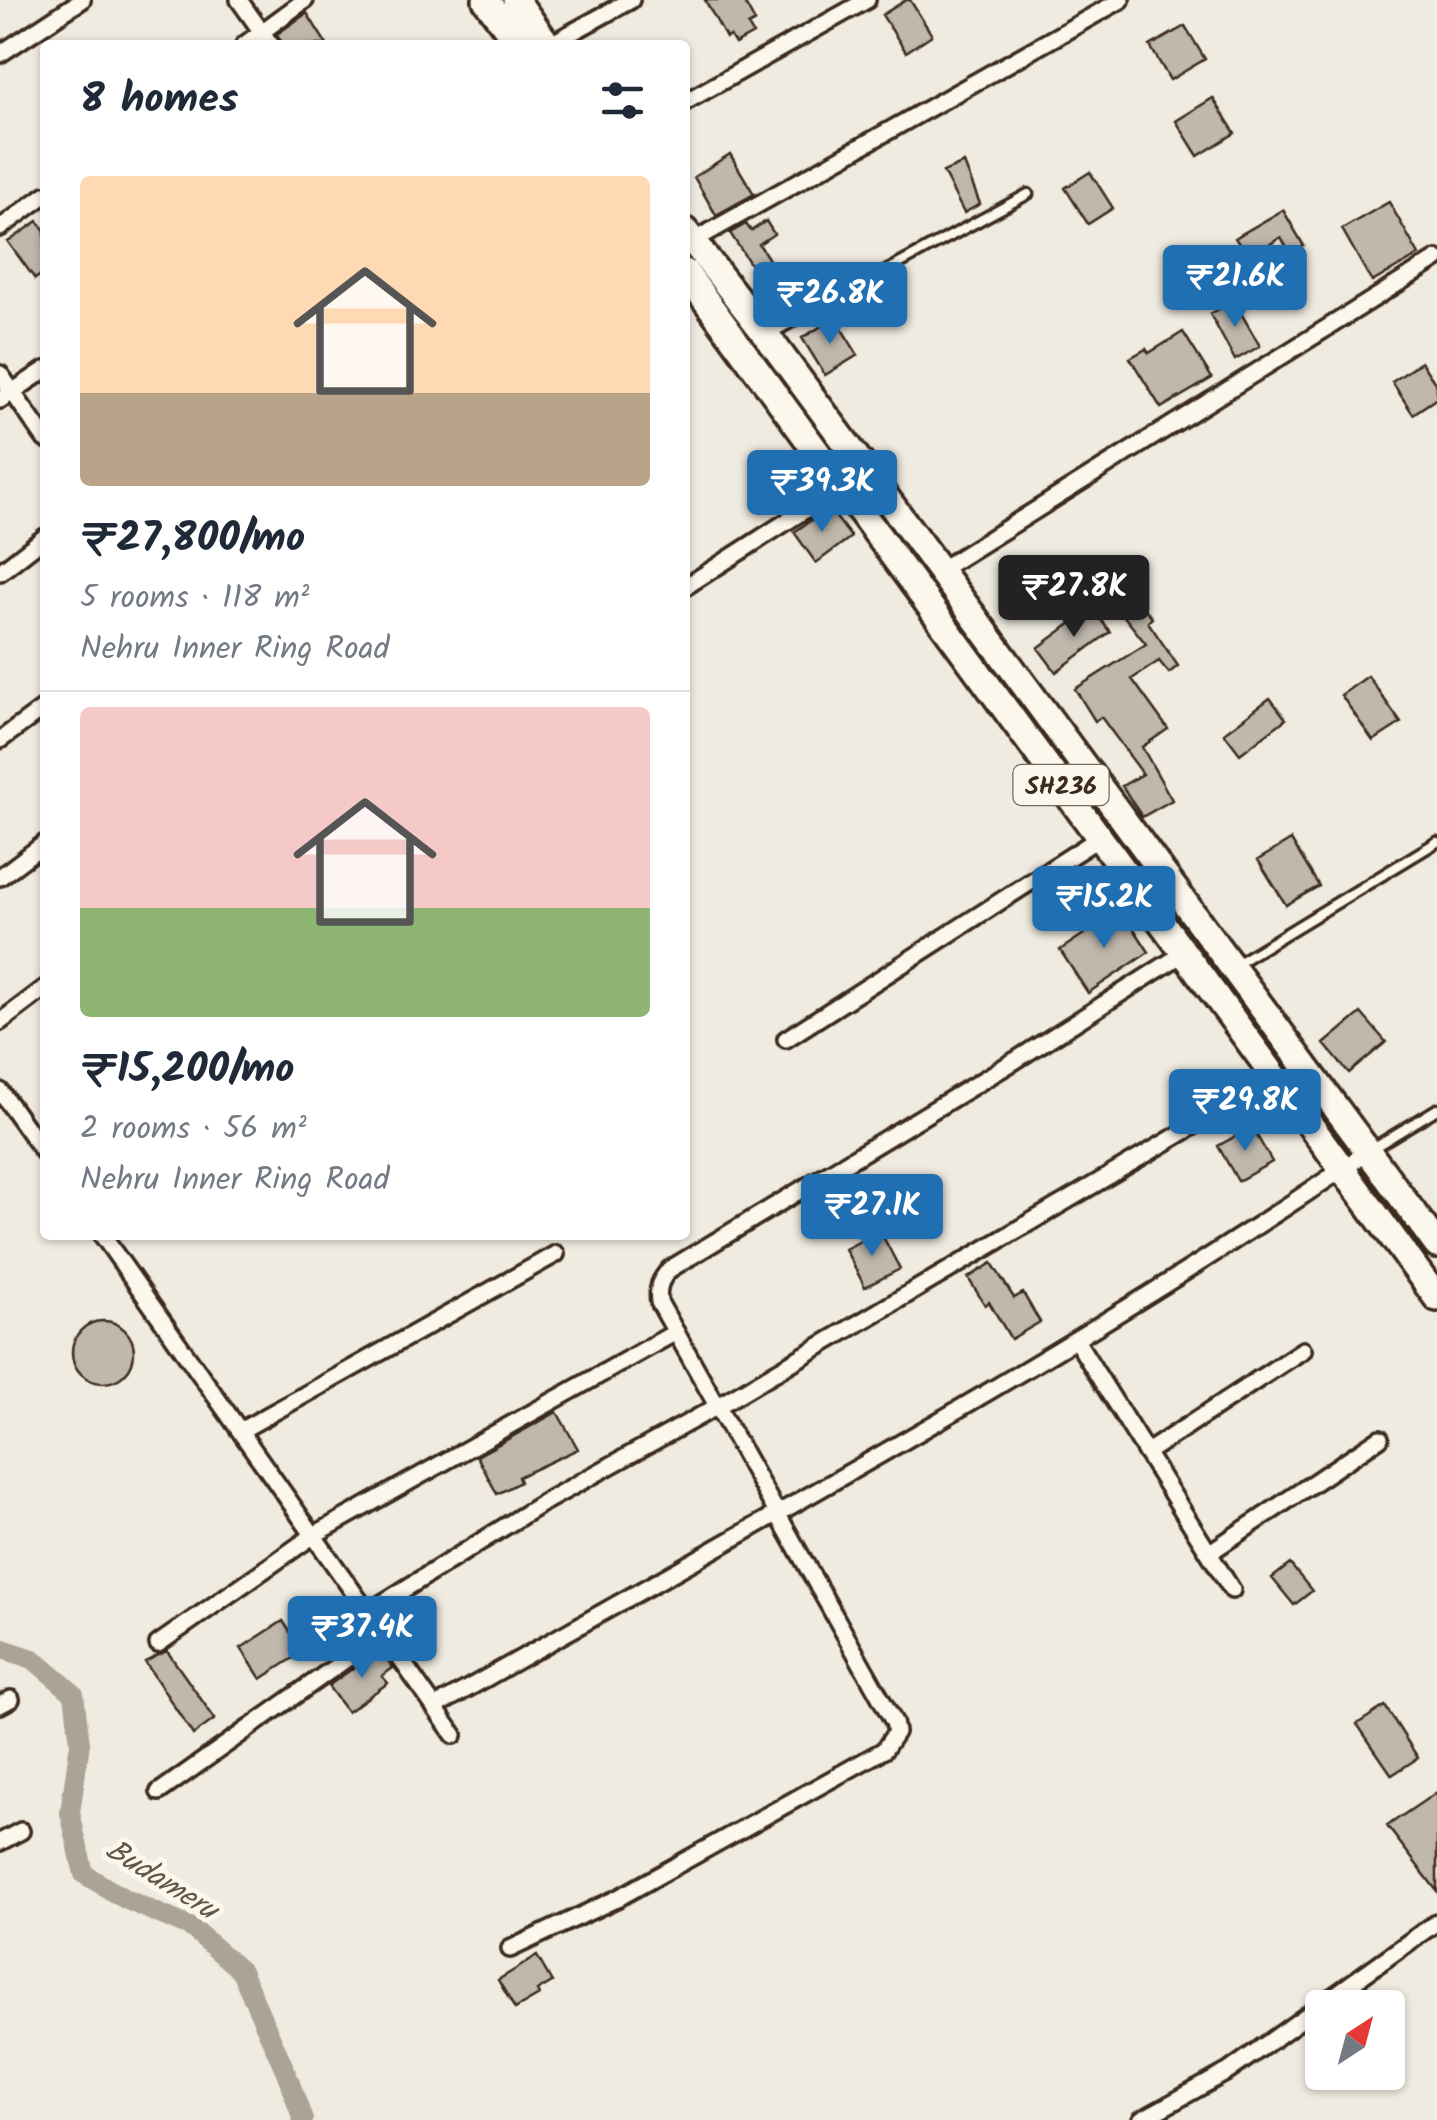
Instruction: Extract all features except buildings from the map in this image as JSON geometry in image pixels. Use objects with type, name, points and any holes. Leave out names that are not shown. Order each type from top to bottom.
[{"type":"main road","points":[[486,0],[510,40]]},
{"type":"main road","points":[[516,0],[544,40]]},
{"type":"main road","name":"SH236","points":[[690,237],[1435,1239]]},
{"type":"main road","name":"SH236","points":[[690,279],[1437,1298]]},
{"type":"street","points":[[0,54],[82,0]]},
{"type":"street","points":[[239,0],[267,40]]},
{"type":"street","points":[[250,40],[305,0]]},
{"type":"street","points":[[557,40],[631,0]]},
{"type":"street","points":[[690,99],[868,0]]},
{"type":"street","points":[[690,235],[1121,0]]},
{"type":"street","points":[[0,228],[40,199]]},
{"type":"street","points":[[940,570],[1437,259]]},
{"type":"street","points":[[6,396],[40,373]]},
{"type":"street","points":[[0,374],[6,396],[40,433]]},
{"type":"street","points":[[690,584],[842,486]]},
{"type":"street","points":[[0,572],[40,542]]},
{"type":"street","points":[[0,740],[40,711]]},
{"type":"street","points":[[786,1039],[1099,838]]},
{"type":"street","points":[[0,877],[40,847]]},
{"type":"street","points":[[510,1949],[618,1898],[884,1750],[896,1732],[894,1722],[659,1302],[657,1289],[670,1269],[1016,1060],[1184,953]]},
{"type":"street","points":[[0,1022],[40,992]]},
{"type":"street","points":[[368,1612],[541,1504],[718,1406],[1275,1078]]},
{"type":"street","points":[[0,1090],[40,1147]]},
{"type":"street","points":[[435,1708],[1076,1340],[1248,1234],[1369,1151]]},
{"type":"street","points":[[106,1240],[454,1735]]},
{"type":"street","points":[[240,1431],[556,1254]]},
{"type":"street","points":[[158,1644],[314,1535],[676,1332]]},
{"type":"street","points":[[1076,1340],[1232,1590]]},
{"type":"street","points":[[1146,1453],[1303,1350]]},
{"type":"street","points":[[1209,1553],[1380,1438]]},
{"type":"street","points":[[159,1792],[383,1633]]},
{"type":"street","points":[[0,1842],[20,1830]]},
{"type":"street","points":[[1141,2120],[1229,2071],[1437,1922]]},
{"type":"lane","points":[[767,336],[1028,194]]},
{"type":"lane","points":[[1231,966],[1437,842]]},
{"type":"lane","points":[[1369,1151],[1437,1108]]},
{"type":"waterway","name":"Budameru","points":[[0,1648],[33,1659],[74,1694],[80,1743],[70,1813],[84,1874],[125,1899],[192,1928],[241,1971],[303,2120]]}]
